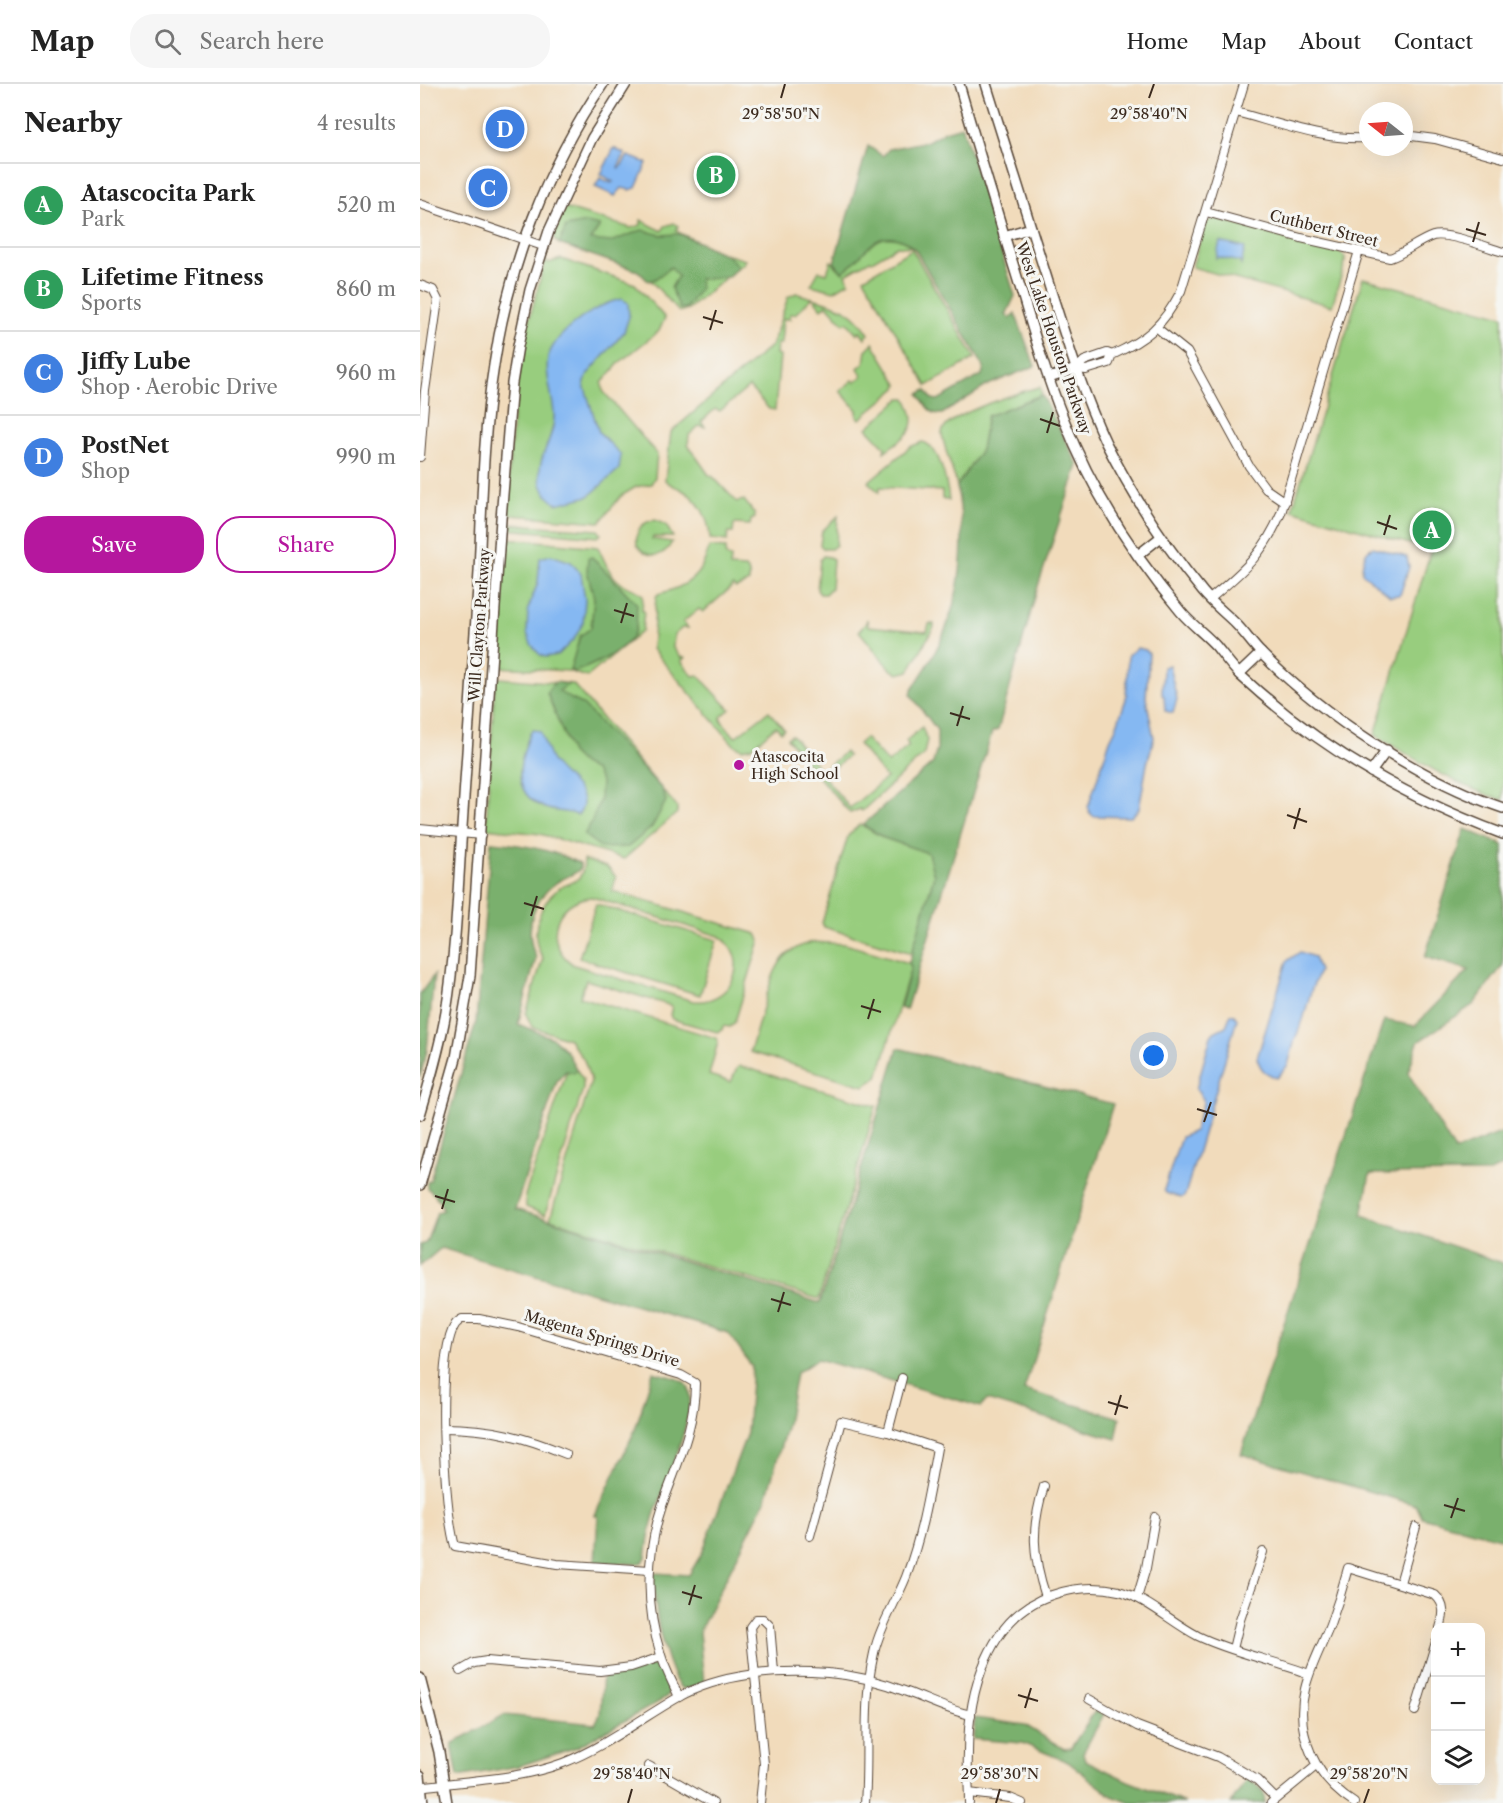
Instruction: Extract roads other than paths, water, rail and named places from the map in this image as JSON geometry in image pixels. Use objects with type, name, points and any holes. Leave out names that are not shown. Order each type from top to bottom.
[{"type":"main road","name":"Will Clayton Parkway","points":[[420,1115],[446,1011],[454,936],[490,393],[505,311],[525,240],[546,186],[568,142],[603,84]]},
{"type":"main road","name":"Will Clayton Parkway","points":[[420,1185],[462,1031],[473,949],[501,519],[512,383],[523,318],[543,246],[570,183],[587,147],[626,84]]},
{"type":"main road","name":"West Lake Houston Parkway","points":[[959,84],[1004,236],[1064,420],[1108,509],[1138,555],[1181,612],[1214,644],[1239,674],[1302,727],[1407,794],[1503,834]]},
{"type":"main road","name":"West Lake Houston Parkway","points":[[986,84],[1076,369],[1106,443],[1161,537],[1210,599],[1261,653],[1318,704],[1414,767],[1503,808]]},
{"type":"main road","points":[[1004,236],[1031,228]]},
{"type":"main road","points":[[1049,378],[1076,369]]},
{"type":"main road","points":[[1138,555],[1161,537]]},
{"type":"main road","points":[[1239,674],[1261,653]]},
{"type":"main road","points":[[473,674],[491,674]]},
{"type":"main road","points":[[1371,772],[1387,750]]},
{"type":"main road","points":[[420,1678],[432,1718],[447,1803]]},
{"type":"main road","points":[[420,1775],[423,1803]]},
{"type":"street","points":[[1076,369],[1084,362],[1107,353],[1112,355],[1134,345],[1157,328],[1167,316],[1181,291],[1244,84]]},
{"type":"street","points":[[1236,112],[1327,136],[1359,138]]},
{"type":"street","points":[[1413,136],[1435,139],[1503,158]]},
{"type":"street","points":[[420,204],[543,246]]},
{"type":"street","name":"Cuthbert Street","points":[[1206,212],[1301,238],[1390,258],[1401,255],[1433,236],[1446,236],[1503,252]]},
{"type":"street","points":[[1210,599],[1250,564],[1271,537],[1285,502],[1359,251]]},
{"type":"street","points":[[420,285],[433,290],[437,296],[438,308],[422,391],[420,457]]},
{"type":"street","points":[[1157,328],[1187,352],[1249,466],[1266,489],[1285,502]]},
{"type":"street","points":[[420,829],[481,835]]},
{"type":"street","name":"Magenta Springs Drive","points":[[444,1428],[448,1354],[455,1325],[462,1319],[479,1319],[518,1327],[681,1375],[695,1383],[695,1398],[687,1440],[656,1529],[650,1570],[651,1613],[661,1657],[679,1697]]},
{"type":"street","points":[[888,1432],[902,1378]]},
{"type":"street","points":[[810,1536],[841,1420],[937,1448],[919,1543],[906,1579],[874,1651],[869,1679],[865,1738],[865,1803]]},
{"type":"street","points":[[566,1454],[531,1439],[509,1433],[444,1428],[450,1531],[455,1546],[557,1564],[650,1570]]},
{"type":"street","points":[[1044,1486],[1036,1517],[1034,1539],[1035,1558],[1046,1597]]},
{"type":"street","points":[[1137,1598],[1146,1568],[1155,1517]]},
{"type":"street","points":[[1400,1583],[1416,1527]]},
{"type":"street","points":[[1233,1649],[1240,1620],[1263,1552]]},
{"type":"street","points":[[1354,1803],[1333,1787],[1316,1767],[1307,1746],[1302,1721],[1304,1690],[1331,1624],[1348,1568],[1431,1592],[1442,1603],[1441,1623]]},
{"type":"street","points":[[969,1803],[968,1753],[971,1714],[981,1671],[991,1646],[1004,1629],[1022,1610],[1046,1597],[1086,1588],[1112,1590],[1137,1598],[1198,1636],[1310,1674]]},
{"type":"street","points":[[760,1803],[764,1764],[750,1627],[759,1618],[768,1622],[770,1626],[774,1672]]},
{"type":"street","points":[[460,1671],[474,1663],[487,1661],[600,1671],[631,1667],[661,1657]]},
{"type":"street","points":[[1415,1711],[1431,1658]]},
{"type":"street","points":[[421,1787],[513,1777],[560,1764],[594,1749],[679,1697],[712,1684],[755,1674],[826,1672],[869,1679],[950,1710],[971,1714]]},
{"type":"street","points":[[1089,1699],[1137,1726],[1218,1757],[1257,1780],[1273,1800],[1316,1767]]},
{"type":"street","points":[[649,1766],[713,1803]]},
{"type":"street","points":[[969,1793],[1010,1798],[1022,1803]]},
{"type":"water","points":[[614,148],[625,154],[619,169],[628,156],[647,163],[636,188],[630,190],[622,188],[615,196],[595,187],[600,178],[613,182],[601,174]]},
{"type":"water","points":[[1220,242],[1245,248],[1241,265],[1240,262],[1216,258]]},
{"type":"water","points":[[622,299],[628,303],[629,317],[624,332],[588,374],[584,385],[599,432],[621,455],[619,469],[589,496],[557,504],[545,493],[540,478],[541,462],[554,424],[547,367],[550,352],[562,335],[581,318],[602,306]]},
{"type":"water","points":[[1373,547],[1407,557],[1409,567],[1400,595],[1390,596],[1362,573],[1363,562]]},
{"type":"water","points":[[551,555],[571,562],[581,574],[585,600],[583,623],[574,639],[558,655],[545,657],[539,654],[531,644],[527,633],[528,609],[538,582],[540,558]]},
{"type":"water","points":[[1137,648],[1146,650],[1149,654],[1146,698],[1154,738],[1139,809],[1131,817],[1093,816],[1088,807],[1126,699],[1128,655]]},
{"type":"water","points":[[1169,665],[1177,699],[1173,713],[1165,711],[1162,695],[1163,667]]},
{"type":"water","points":[[531,731],[540,731],[556,767],[580,792],[583,800],[578,815],[545,808],[533,801],[521,784],[523,753]]},
{"type":"water","points":[[1300,952],[1314,957],[1319,971],[1288,1065],[1277,1078],[1264,1071],[1257,1058],[1287,961]]},
{"type":"water","points":[[1231,1014],[1237,1019],[1185,1195],[1181,1198],[1166,1193],[1164,1190],[1181,1137],[1194,1131],[1203,1104],[1203,1099],[1196,1089],[1211,1036],[1226,1026]]},
{"type":"place","name":"PostNet","points":[[505,129]]},
{"type":"place","name":"Lifetime Fitness","points":[[716,175]]},
{"type":"place","name":"Jiffy Lube","points":[[488,188]]},
{"type":"place","name":"Atascocita Park","points":[[1432,530]]},
{"type":"place","name":"Atascocita High School","points":[[739,765]]}]
